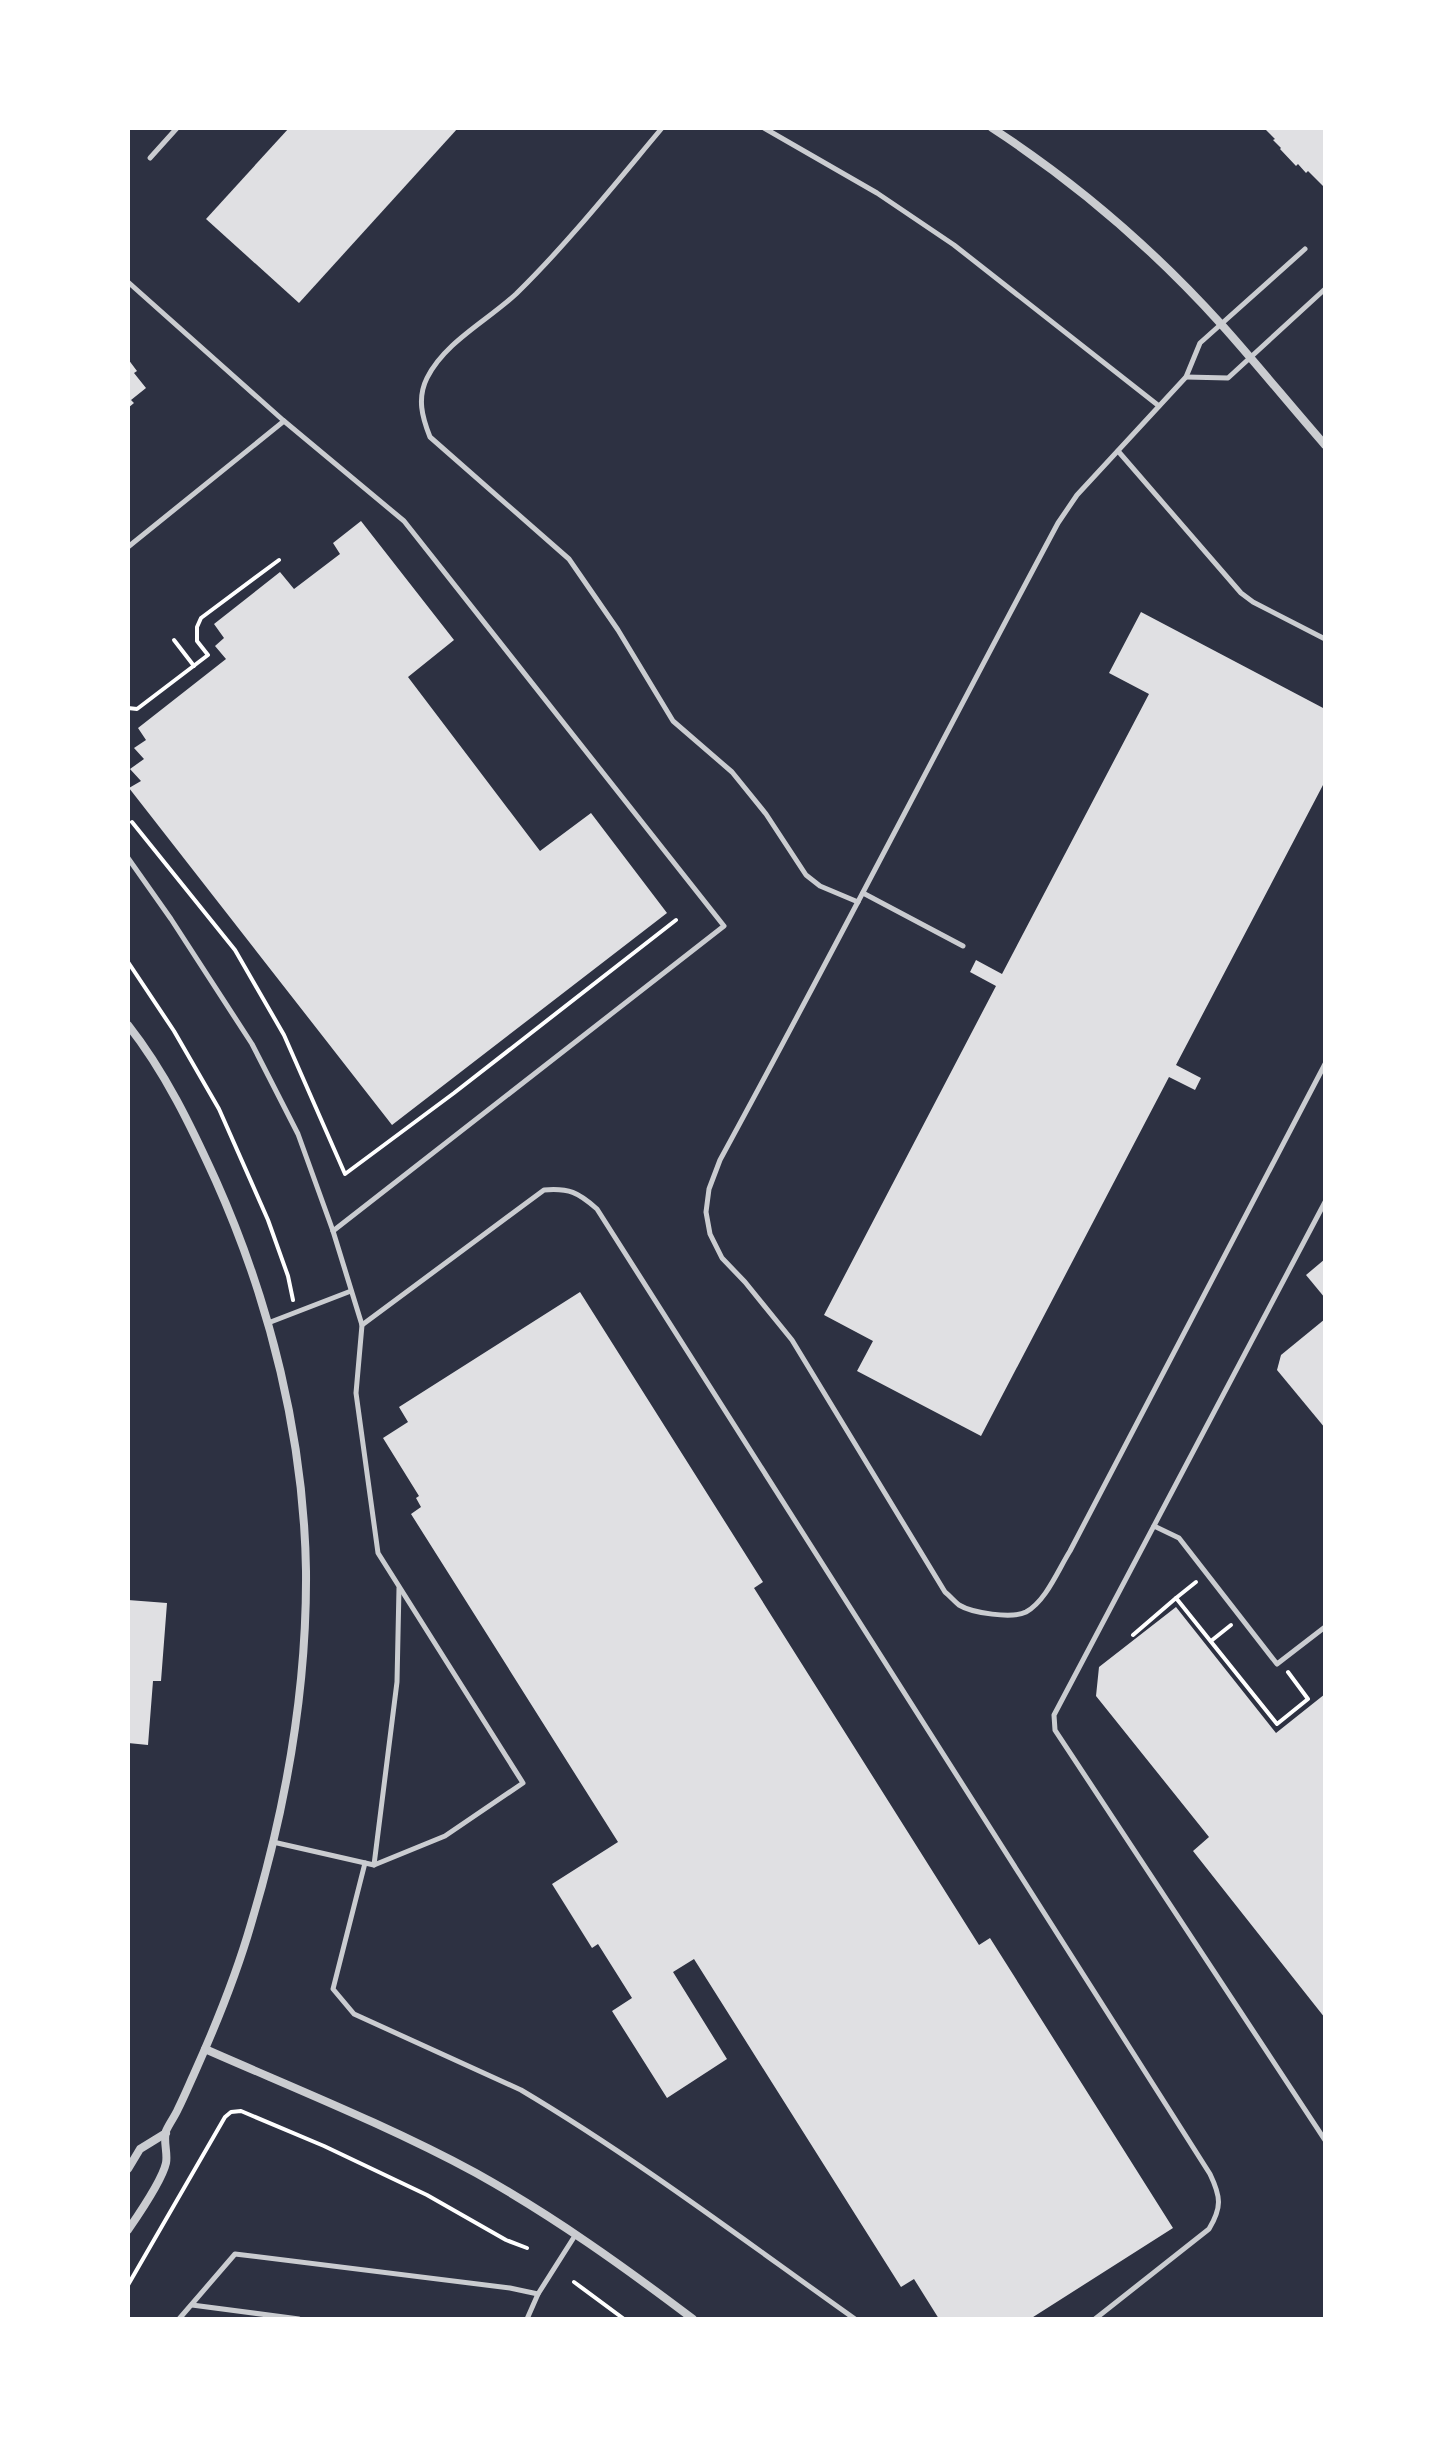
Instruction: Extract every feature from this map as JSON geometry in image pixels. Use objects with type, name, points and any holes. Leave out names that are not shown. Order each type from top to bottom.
[{"type":"street","points":[[992,128],[1096,206],[1175,276],[1220,323],[1325,445]]},
{"type":"street","points":[[128,1025],[165,1078],[199,1144],[255,1280],[290,1424],[301,1497],[306,1571],[298,1703],[273,1842],[240,1959],[205,2049],[166,2133],[166,2164],[128,2230]]},
{"type":"street","points":[[205,2049],[408,2138],[477,2174],[576,2233],[693,2319]]},
{"type":"street","points":[[128,2169],[140,2149],[166,2133]]},
{"type":"lane","points":[[150,158],[177,128]]},
{"type":"lane","points":[[662,128],[516,294],[438,361],[421,393],[422,416],[430,437],[569,559],[618,630],[673,721],[732,772],[766,814],[806,875],[820,886],[858,902]]},
{"type":"lane","points":[[764,128],[877,193],[954,245],[1159,406]]},
{"type":"lane","points":[[1305,249],[1200,343],[1186,377],[1077,495],[1058,523],[720,1160],[709,1189],[706,1212],[710,1234],[722,1258],[792,1340],[945,1592],[960,1605],[998,1615],[1025,1613],[1040,1599],[1070,1551],[1325,1064]]},
{"type":"lane","points":[[128,282],[284,421],[404,521],[724,926],[333,1231]]},
{"type":"lane","points":[[1186,377],[1228,378],[1325,289]]},
{"type":"lane","points":[[128,547],[284,421]]},
{"type":"lane","points":[[1118,451],[1241,593],[1325,639]]},
{"type":"lane","points":[[128,858],[252,1044],[298,1134],[362,1325],[356,1393],[378,1553],[523,1783],[445,1836],[374,1865],[273,1842]]},
{"type":"lane","points":[[863,893],[963,946]]},
{"type":"lane","points":[[362,1325],[544,1190],[563,1189],[581,1194],[597,1209],[1210,2174],[1220,2195],[1217,2215],[1209,2229],[1095,2319]]},
{"type":"lane","points":[[1325,1202],[1054,1715],[1055,1730],[1325,2140]]},
{"type":"lane","points":[[267,1323],[351,1291]]},
{"type":"lane","points":[[1154,1526],[1179,1538],[1277,1664],[1325,1627]]},
{"type":"lane","points":[[374,1865],[397,1682],[399,1587]]},
{"type":"lane","points":[[365,1863],[333,1989],[354,2014],[521,2090],[547,2105],[671,2187],[855,2319]]},
{"type":"lane","points":[[527,2319],[538,2294],[576,2233]]},
{"type":"lane","points":[[179,2319],[235,2254],[538,2294]]},
{"type":"lane","points":[[191,2305],[299,2319]]},
{"type":"path","points":[[128,708],[137,709],[208,655],[197,641],[201,618],[279,560]]},
{"type":"path","points":[[174,640],[194,666]]},
{"type":"path","points":[[132,822],[235,950],[284,1035],[345,1174],[676,920]]},
{"type":"path","points":[[128,962],[174,1031],[219,1109],[268,1220],[288,1276],[296,1312]]},
{"type":"path","points":[[1133,1635],[1206,1574]]},
{"type":"path","points":[[1176,1598],[1277,1724],[1308,1699],[1287,1673],[1297,1665]]},
{"type":"path","points":[[1211,1641],[1241,1618]]},
{"type":"path","points":[[128,2285],[225,2117],[231,2112],[241,2111],[427,2195],[506,2240],[527,2248]]},
{"type":"path","points":[[574,2282],[624,2319]]},
{"type":"building","points":[[289,128],[458,128],[299,303],[206,219]]},
{"type":"building","points":[[1264,128],[1325,128],[1325,188],[1308,171],[1306,173],[1298,164],[1296,166]]},
{"type":"building","points":[[128,359],[146,388],[131,400],[134,403],[128,408]]},
{"type":"building","points":[[361,521],[454,640],[408,677],[540,851],[591,813],[667,913],[392,1125],[129,788],[141,781],[130,769],[144,759],[134,748],[146,740],[138,728],[226,659],[215,646],[224,638],[214,624],[280,572],[294,589],[340,554],[333,543]]},
{"type":"building","points":[[1141,612],[1325,709],[1325,786],[1176,1065],[1201,1078],[1195,1090],[1169,1077],[981,1436],[857,1371],[873,1341],[824,1315],[996,986],[970,972],[976,960],[1002,974],[1149,694],[1109,673]]},
{"type":"building","points":[[1325,1259],[1325,1298],[1306,1275]]},
{"type":"building","points":[[580,1292],[763,1582],[754,1588],[979,1945],[990,1938],[1173,2228],[1030,2319],[939,2319],[914,2279],[901,2287],[694,1959],[673,1972],[727,2059],[667,2098],[612,2011],[632,1998],[598,1944],[592,1948],[552,1884],[618,1842],[411,1514],[421,1507],[416,1498],[419,1496],[383,1438],[408,1422],[399,1407]]},
{"type":"building","points":[[1325,1319],[1325,1428],[1277,1370],[1281,1355]]},
{"type":"building","points":[[128,1600],[167,1603],[161,1681],[153,1681],[148,1745],[128,1743]]},
{"type":"building","points":[[1176,1607],[1276,1733],[1325,1694],[1325,2018],[1193,1851],[1209,1837],[1096,1696],[1099,1667]]}]
